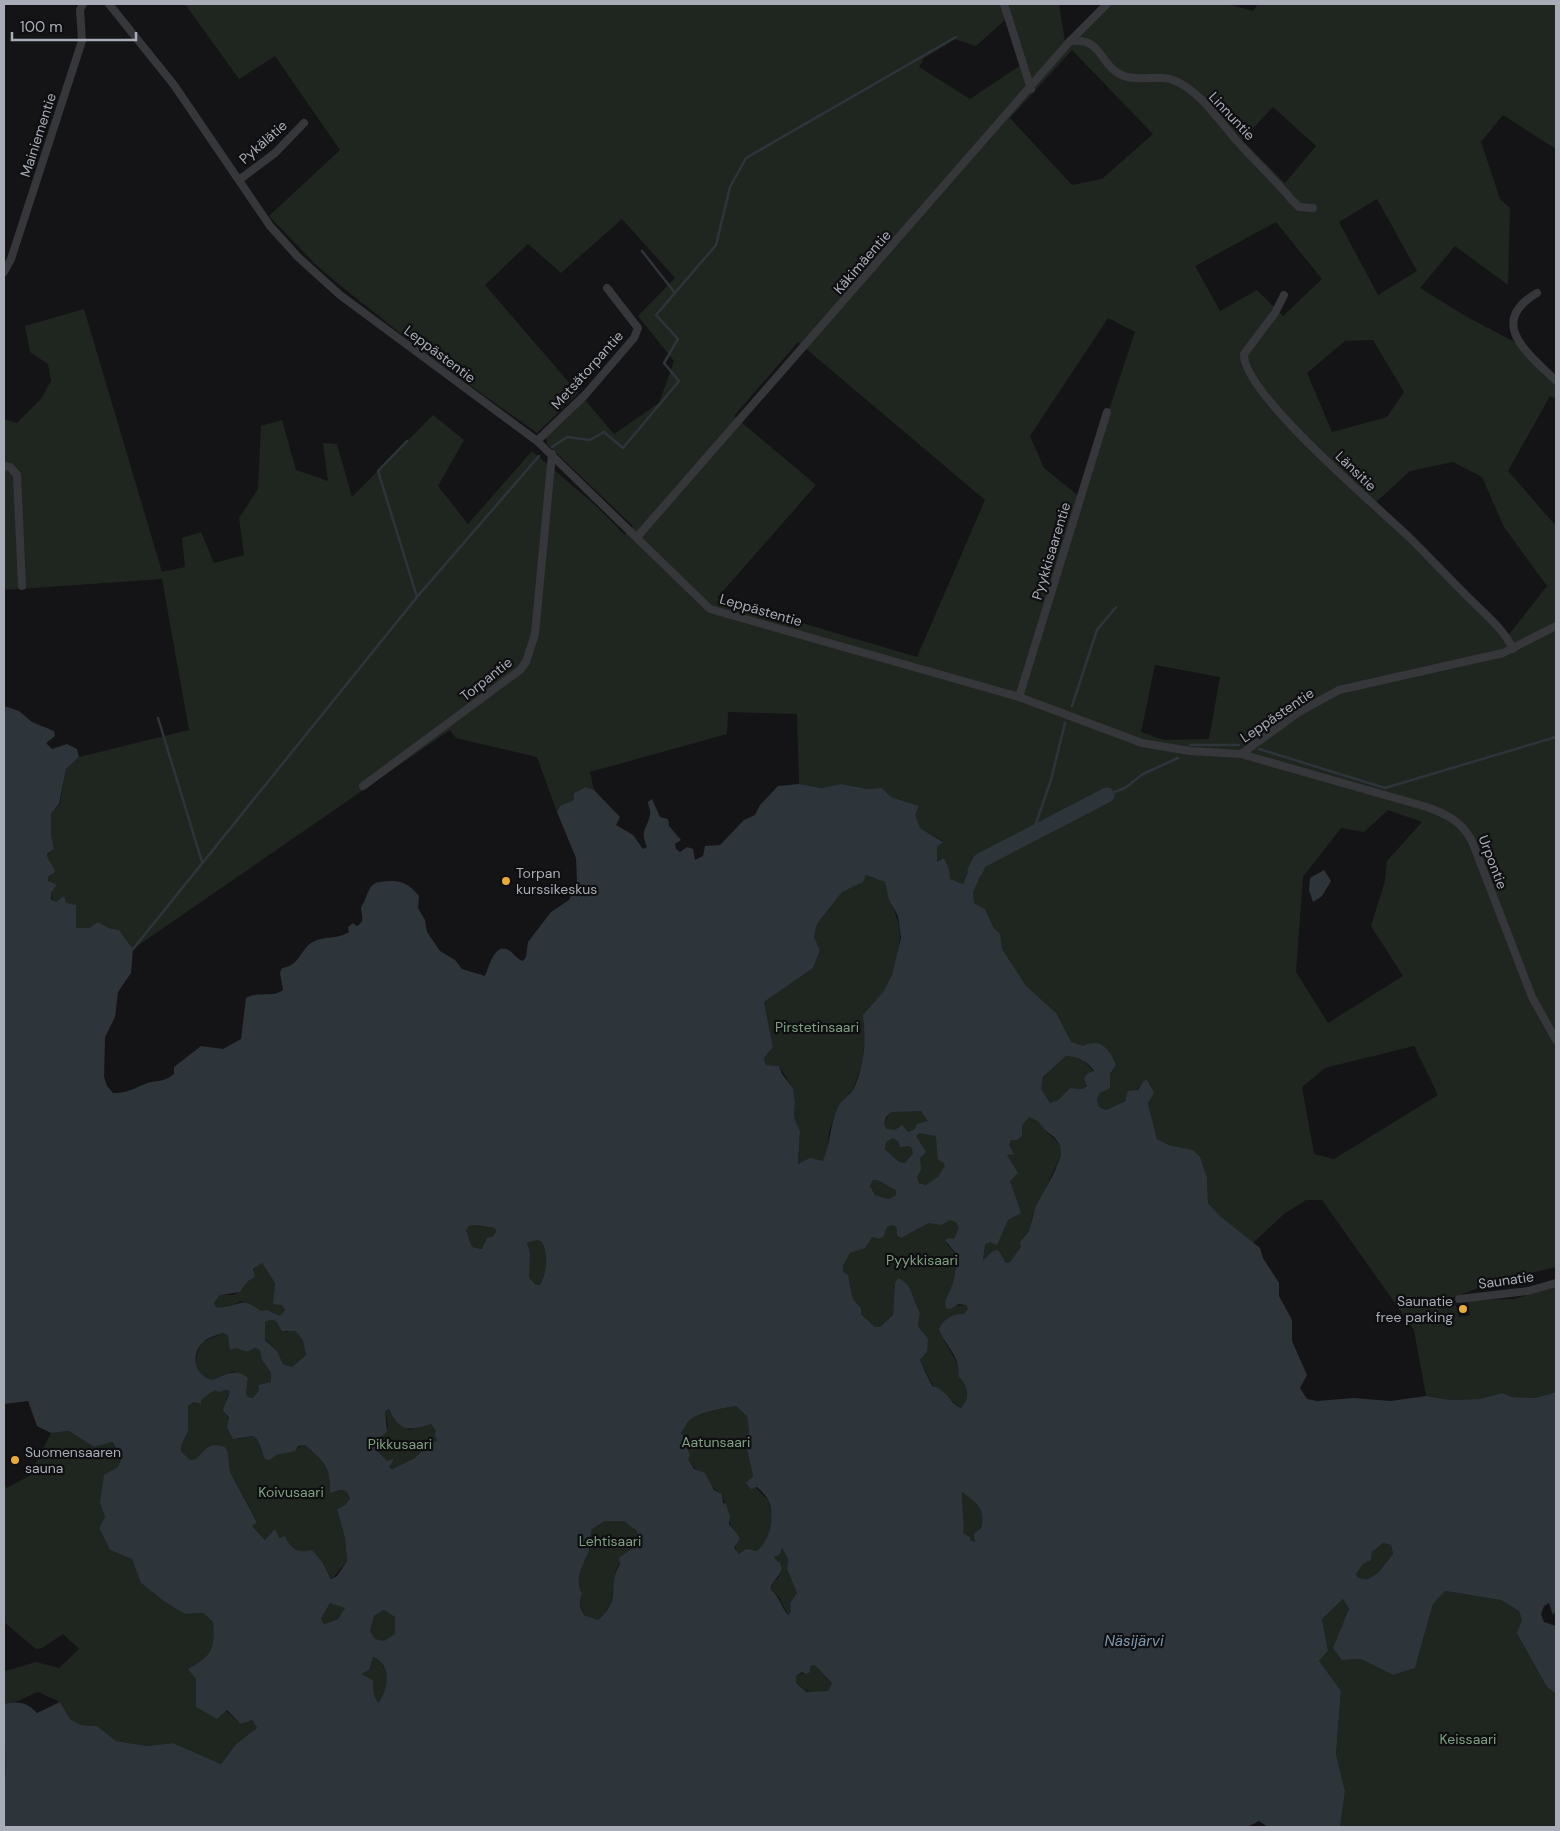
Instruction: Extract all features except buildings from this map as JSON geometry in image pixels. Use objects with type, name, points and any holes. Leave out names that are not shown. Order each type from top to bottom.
[{"type":"street","name":"Mainiementie","points":[[4,272],[11,259],[82,40],[80,10],[83,4]]},
{"type":"street","name":"Leppästentie","points":[[109,4],[174,85],[270,226],[298,256],[328,286],[537,441],[710,609],[1019,697],[1142,743],[1190,752],[1241,754],[1299,712],[1339,690],[1491,657],[1513,649],[1556,626]]},
{"type":"street","points":[[1004,4],[1031,89]]},
{"type":"street","name":"Käkimäentie","points":[[637,537],[1031,89],[1070,41],[1108,4]]},
{"type":"street","name":"Linnuntie","points":[[1070,41],[1082,40],[1093,44],[1111,67],[1125,76],[1171,79],[1181,83],[1209,106],[1231,134],[1291,199],[1300,207],[1313,208]]},
{"type":"street","name":"Pykälätie","points":[[239,180],[274,153],[304,123]]},
{"type":"street","name":"Metsätorpantie","points":[[537,441],[585,395],[634,338],[638,328],[607,288]]},
{"type":"street","points":[[1537,293],[1517,308],[1513,318],[1514,329],[1522,346],[1556,381]]},
{"type":"street","name":"Länsitie","points":[[1284,295],[1275,313],[1244,354],[1246,368],[1288,421],[1410,538],[1500,629],[1513,649]]},
{"type":"street","name":"Pyykkisaarentie","points":[[1019,697],[1107,412]]},
{"type":"street","name":"Torpantie","points":[[363,786],[520,670],[526,662],[535,634],[552,454]]},
{"type":"street","points":[[4,466],[10,467],[17,475],[22,586]]},
{"type":"street","name":"Urpontie","points":[[1241,754],[1427,807],[1458,821],[1472,840],[1532,997],[1556,1040]]},
{"type":"street","name":"Saunatie","points":[[1459,1300],[1528,1291],[1556,1283]]},
{"type":"green space","name":"Pyykkisaari","points":[[185,4],[1059,4],[1065,42],[1102,4],[1227,4],[1253,11],[1258,4],[1556,4],[1556,149],[1503,115],[1481,142],[1500,199],[1510,208],[1508,285],[1455,246],[1420,288],[1467,317],[1515,342],[1554,385],[1556,382],[1556,399],[1550,396],[1508,471],[1556,526],[1556,1267],[1497,1281],[1451,1298],[1455,1303],[1459,1317],[1470,1315],[1467,1300],[1515,1299],[1556,1286],[1556,1392],[1535,1398],[1512,1397],[1502,1393],[1479,1399],[1450,1400],[1426,1396],[1414,1330],[1322,1200],[1306,1200],[1284,1214],[1253,1243],[1220,1216],[1208,1203],[1207,1178],[1193,1150],[1169,1145],[1157,1139],[1143,1081],[1132,1095],[1106,1110],[1099,1107],[1097,1100],[1100,1093],[1110,1087],[1110,1074],[1116,1065],[1084,1061],[1094,1072],[1087,1085],[1082,1089],[1070,1088],[1058,1100],[1050,1103],[1045,1130],[1060,1145],[1061,1155],[1033,1216],[1029,1231],[1024,1236],[1022,1247],[1010,1262],[1006,1263],[999,1253],[993,1251],[983,1260],[984,1244],[954,1239],[946,1243],[958,1256],[953,1283],[945,1301],[953,1306],[966,1305],[968,1309],[944,1340],[960,1368],[958,1376],[967,1392],[964,1404],[961,1408],[933,1386],[920,1360],[927,1352],[922,1331],[918,1326],[920,1312],[906,1287],[898,1279],[895,1283],[893,1315],[880,1328],[875,1327],[861,1314],[858,1304],[853,1299],[850,1282],[843,1272],[843,1266],[850,1253],[867,1245],[868,1240],[872,1237],[880,1239],[884,1236],[887,1227],[893,1225],[897,1228],[897,1235],[915,1231],[928,1223],[926,1185],[919,1183],[905,1163],[899,1162],[885,1149],[887,1129],[884,1124],[985,909],[974,903],[968,872],[963,884],[949,879],[949,869],[944,858],[937,862],[937,847],[943,841],[920,828],[914,815],[919,806],[891,797],[882,788],[868,789],[841,784],[821,788],[799,784],[797,714],[728,712],[727,734],[590,772],[594,790],[584,787],[574,793],[574,800],[560,806],[557,812],[537,757],[456,738],[450,730],[133,949],[119,930],[109,928],[98,922],[89,928],[76,928],[75,921],[52,898],[48,884],[54,868],[47,860],[47,855],[54,849],[51,835],[51,814],[60,804],[66,769],[79,757],[189,730],[162,579],[4,590],[4,419],[17,423],[41,399],[51,381],[48,364],[30,352],[25,326],[84,309],[162,572],[185,567],[182,538],[201,532],[214,563],[244,555],[239,518],[258,489],[261,426],[282,420],[296,470],[328,481],[323,443],[337,444],[352,497],[433,415],[464,440],[438,486],[468,524],[532,451],[595,505],[625,535],[633,526],[547,444],[546,436],[585,400],[614,434],[659,403],[674,361],[638,316],[675,278],[622,219],[561,273],[528,244],[485,285],[578,393],[537,433],[425,353],[336,282],[315,264],[269,216],[340,150],[275,56],[239,79]],"holes":[[[1005,20],[1021,65],[970,99],[919,67],[924,58],[955,39],[976,46]],[[1072,50],[1153,134],[1102,179],[1072,185],[1010,118]],[[1273,107],[1316,146],[1285,183],[1242,140]],[[1377,199],[1417,271],[1378,295],[1339,222]],[[1276,222],[1322,279],[1283,316],[1257,290],[1220,311],[1195,266]],[[1108,318],[1135,332],[1080,497],[1044,468],[1030,436]],[[1373,340],[1404,392],[1387,417],[1332,432],[1307,373],[1345,341]],[[798,342],[985,500],[917,657],[717,598],[816,485],[734,416]],[[1453,462],[1482,477],[1504,527],[1547,586],[1507,637],[1374,504],[1410,471]],[[1155,665],[1220,677],[1209,739],[1164,740],[1141,732]],[[1388,810],[1422,822],[1387,861],[1385,881],[1371,926],[1403,976],[1328,1023],[1296,972],[1303,877],[1341,828],[1364,832]],[[1414,1046],[1438,1095],[1334,1159],[1314,1154],[1302,1087],[1325,1068]]]},
{"type":"green space","name":"Pirstetinsaari","points":[[866,875],[885,882],[900,931],[898,950],[918,964],[864,1044],[863,1062],[853,1089],[838,1106],[829,1132],[827,1151],[823,1162],[798,1165],[800,1131],[794,1117],[795,1102],[793,1088],[779,1066],[766,1065],[764,1058],[773,1047],[764,1002],[813,968],[820,950],[814,937],[817,924],[842,892],[862,882]]},
{"type":"green space","points":[[873,1180],[877,1180],[897,1190],[896,1195],[889,1199],[875,1195],[870,1186]]},
{"type":"green space","points":[[476,1225],[495,1228],[496,1232],[482,1249],[472,1247],[466,1230],[469,1226]]},
{"type":"green space","points":[[536,1239],[541,1241],[544,1246],[546,1257],[546,1269],[540,1285],[536,1285],[528,1278],[530,1253],[527,1243]]},
{"type":"green space","points":[[262,1263],[275,1283],[273,1304],[282,1304],[285,1311],[280,1317],[261,1311],[241,1301],[227,1308],[216,1307],[214,1303],[220,1295],[238,1293],[257,1266]]},
{"type":"green space","points":[[270,1320],[276,1321],[286,1332],[296,1330],[303,1341],[306,1355],[292,1367],[283,1364],[277,1351],[265,1339],[265,1322]]},
{"type":"green space","points":[[223,1333],[228,1336],[233,1350],[237,1347],[247,1352],[255,1348],[261,1350],[262,1360],[271,1373],[271,1382],[258,1385],[259,1390],[253,1398],[248,1397],[246,1393],[248,1379],[234,1371],[212,1380],[205,1377],[197,1369],[196,1359],[202,1342]]},
{"type":"green space","name":"Koivusaari","points":[[216,1389],[230,1391],[226,1399],[226,1414],[238,1439],[253,1436],[257,1439],[261,1451],[276,1455],[305,1445],[325,1465],[329,1476],[330,1493],[340,1490],[346,1491],[350,1498],[345,1505],[337,1509],[345,1538],[347,1561],[332,1579],[323,1563],[312,1551],[303,1552],[296,1550],[285,1536],[279,1538],[272,1532],[269,1539],[265,1540],[252,1526],[257,1521],[230,1472],[228,1453],[204,1453],[196,1459],[190,1460],[181,1451],[188,1431],[188,1406],[194,1402],[201,1404],[202,1399]]},
{"type":"green space","name":"Aatunsaari","points":[[736,1406],[747,1415],[749,1432],[745,1441],[753,1476],[749,1481],[768,1500],[772,1516],[769,1536],[765,1544],[756,1551],[739,1554],[735,1550],[736,1543],[722,1494],[687,1459],[689,1455],[681,1433],[687,1423],[694,1417]]},
{"type":"green space","name":"Pikkusaari","points":[[389,1409],[391,1414],[409,1430],[431,1424],[436,1431],[437,1441],[415,1458],[392,1469],[375,1449],[379,1438],[388,1427],[385,1411]]},
{"type":"green space","points":[[69,1431],[94,1447],[111,1442],[122,1457],[105,1517],[99,1528],[110,1550],[132,1559],[141,1583],[185,1614],[203,1613],[213,1622],[214,1644],[196,1679],[217,1719],[226,1711],[241,1723],[252,1720],[257,1728],[236,1744],[221,1764],[173,1743],[147,1746],[116,1741],[97,1726],[81,1725],[70,1719],[60,1702],[38,1692],[18,1701],[4,1704],[4,1669],[6,1671],[36,1662],[59,1668],[79,1649],[63,1634],[42,1648],[36,1649],[4,1622],[4,1485],[7,1488],[36,1472],[43,1474],[41,1467],[35,1464],[51,1433]]},
{"type":"green space","points":[[961,1491],[975,1502],[982,1513],[976,1542],[970,1540],[970,1537],[963,1533]]},
{"type":"green space","name":"Lehtisaari","points":[[605,1521],[624,1521],[637,1531],[637,1539],[633,1548],[624,1554],[616,1570],[610,1610],[598,1620],[584,1615],[579,1600],[578,1573],[588,1551],[592,1529]]},
{"type":"green space","points":[[1383,1543],[1391,1545],[1393,1554],[1378,1573],[1368,1579],[1358,1578],[1356,1574],[1363,1564],[1371,1560],[1372,1552]]},
{"type":"green space","points":[[782,1548],[788,1559],[787,1569],[797,1593],[790,1603],[791,1611],[788,1615],[778,1596],[771,1590],[773,1582],[779,1577],[774,1557]]},
{"type":"green space","name":"Keissaari","points":[[1445,1591],[1501,1600],[1519,1611],[1546,1686],[1556,1694],[1556,1827],[1340,1827],[1345,1791],[1336,1754],[1341,1692],[1319,1661],[1328,1651],[1322,1619],[1343,1599],[1349,1609],[1342,1660],[1361,1659],[1393,1675],[1415,1668],[1433,1604]]},
{"type":"green space","points":[[330,1603],[346,1607],[338,1619],[324,1624],[321,1619]]},
{"type":"green space","points":[[384,1610],[395,1617],[395,1634],[384,1642],[375,1639],[370,1631],[374,1616]]},
{"type":"green space","points":[[373,1657],[384,1667],[387,1677],[386,1693],[378,1703],[374,1695],[373,1680],[361,1674],[369,1670]]},
{"type":"green space","points":[[815,1664],[832,1683],[828,1691],[813,1693],[796,1683],[796,1676],[804,1673],[810,1666]]},
{"type":"water","name":"Näsijärvi","points":[[4,706],[19,711],[32,722],[54,731],[55,736],[46,743],[52,749],[67,744],[77,749],[79,757],[66,769],[59,804],[51,814],[51,835],[54,849],[47,854],[55,872],[49,876],[48,881],[57,885],[51,892],[51,899],[56,902],[64,896],[66,903],[76,905],[76,928],[89,928],[98,922],[109,928],[119,930],[133,949],[131,973],[118,992],[115,1017],[105,1037],[104,1077],[107,1086],[113,1093],[125,1092],[147,1083],[168,1078],[174,1074],[174,1067],[201,1046],[223,1049],[241,1039],[246,998],[255,995],[274,994],[283,990],[280,973],[282,968],[292,965],[311,943],[344,934],[349,932],[348,927],[353,923],[357,926],[360,924],[362,920],[361,907],[370,889],[376,883],[398,881],[406,884],[419,896],[418,908],[425,920],[427,932],[440,951],[455,960],[462,969],[485,976],[493,956],[500,949],[510,951],[523,961],[526,957],[528,942],[551,912],[569,900],[577,882],[576,858],[557,812],[560,806],[574,800],[574,793],[585,787],[594,790],[620,817],[616,825],[633,835],[643,849],[647,847],[644,832],[650,815],[648,802],[652,799],[660,817],[668,819],[669,826],[681,840],[675,844],[676,849],[680,852],[687,847],[693,849],[695,860],[703,856],[705,846],[720,845],[744,820],[755,815],[760,805],[778,786],[799,784],[821,788],[841,784],[868,789],[882,788],[891,797],[919,806],[915,815],[920,828],[943,842],[937,847],[937,862],[944,858],[949,869],[950,879],[963,884],[968,872],[975,871],[979,879],[973,892],[974,903],[985,909],[993,927],[1000,934],[1002,949],[1026,986],[1056,1013],[1071,1042],[1083,1046],[1094,1043],[1099,1044],[1104,1046],[1111,1054],[1116,1065],[1110,1074],[1110,1088],[1100,1093],[1097,1100],[1099,1107],[1106,1110],[1125,1101],[1128,1091],[1138,1090],[1143,1081],[1147,1080],[1154,1093],[1148,1103],[1157,1139],[1169,1145],[1193,1150],[1200,1157],[1207,1178],[1208,1203],[1220,1216],[1260,1248],[1263,1258],[1279,1283],[1279,1296],[1292,1320],[1292,1341],[1307,1375],[1300,1388],[1307,1399],[1317,1401],[1353,1398],[1391,1401],[1426,1396],[1450,1400],[1479,1399],[1502,1393],[1512,1397],[1535,1398],[1556,1392],[1556,1611],[1553,1615],[1549,1603],[1544,1606],[1541,1614],[1544,1622],[1556,1626],[1556,1694],[1547,1687],[1517,1633],[1522,1620],[1519,1611],[1501,1600],[1445,1591],[1433,1604],[1415,1668],[1393,1675],[1361,1659],[1342,1660],[1333,1648],[1349,1609],[1343,1599],[1322,1619],[1328,1651],[1319,1661],[1341,1691],[1336,1754],[1345,1791],[1340,1827],[1268,1827],[1259,1821],[1247,1827],[4,1827],[4,1704],[22,1703],[37,1713],[60,1702],[70,1719],[81,1725],[97,1726],[116,1741],[147,1746],[173,1743],[221,1764],[236,1744],[257,1728],[252,1720],[241,1724],[227,1710],[217,1719],[196,1707],[196,1679],[188,1669],[207,1656],[210,1651],[213,1639],[213,1622],[203,1613],[185,1614],[164,1601],[141,1583],[132,1559],[110,1550],[99,1528],[105,1517],[100,1503],[104,1475],[118,1467],[122,1457],[112,1442],[94,1447],[69,1431],[51,1433],[37,1426],[28,1401],[4,1404]],"holes":[[[866,875],[885,882],[889,900],[898,916],[901,938],[892,975],[884,991],[863,1015],[864,1043],[858,1079],[854,1088],[837,1109],[823,1161],[810,1158],[798,1164],[800,1131],[794,1117],[795,1102],[793,1088],[782,1074],[779,1066],[766,1065],[764,1058],[773,1047],[764,1002],[813,968],[820,950],[814,937],[817,924],[842,892],[863,882]],[[1066,1056],[1082,1060],[1094,1071],[1088,1073],[1084,1078],[1087,1086],[1082,1089],[1070,1088],[1058,1100],[1050,1103],[1041,1089],[1043,1076]],[[921,1111],[928,1121],[917,1124],[914,1130],[908,1132],[902,1125],[895,1130],[887,1129],[884,1124],[886,1117],[891,1112]],[[1029,1117],[1038,1121],[1054,1137],[1060,1145],[1061,1155],[1054,1173],[1036,1206],[1029,1231],[1020,1242],[1021,1247],[1010,1262],[1006,1263],[998,1250],[993,1251],[983,1260],[985,1244],[990,1242],[997,1245],[1008,1220],[1021,1213],[1010,1181],[1018,1173],[1007,1155],[1014,1154],[1009,1145],[1011,1140],[1017,1140],[1022,1136],[1022,1125]],[[919,1133],[936,1136],[938,1160],[943,1162],[945,1166],[938,1177],[926,1185],[919,1183],[917,1177],[921,1170],[920,1158],[926,1152],[916,1136]],[[893,1138],[898,1141],[900,1147],[909,1146],[912,1148],[913,1154],[905,1163],[899,1162],[885,1149],[886,1142]],[[873,1180],[877,1180],[896,1190],[896,1195],[889,1199],[875,1195],[870,1186]],[[950,1220],[956,1222],[959,1228],[954,1239],[948,1238],[945,1240],[958,1256],[953,1283],[945,1301],[946,1308],[950,1309],[959,1304],[966,1305],[968,1309],[964,1314],[949,1317],[939,1329],[958,1363],[958,1376],[966,1388],[967,1396],[961,1408],[945,1393],[932,1386],[920,1360],[927,1352],[928,1339],[918,1326],[920,1312],[907,1284],[898,1278],[895,1283],[893,1315],[880,1327],[875,1327],[861,1314],[861,1308],[853,1299],[848,1275],[843,1272],[843,1266],[850,1253],[865,1248],[872,1237],[880,1239],[884,1236],[887,1227],[893,1225],[897,1228],[897,1235],[901,1238],[929,1223],[941,1225]],[[476,1225],[495,1228],[496,1232],[492,1237],[487,1238],[482,1249],[472,1247],[466,1230],[469,1226]],[[536,1240],[541,1241],[544,1246],[546,1257],[546,1269],[540,1285],[536,1285],[529,1278],[530,1253],[527,1243]],[[262,1263],[275,1283],[273,1304],[282,1305],[285,1310],[280,1316],[267,1310],[261,1311],[247,1303],[216,1307],[214,1303],[220,1295],[240,1292],[248,1281],[255,1277],[253,1269]],[[270,1320],[276,1321],[282,1331],[296,1331],[303,1341],[306,1355],[292,1367],[283,1364],[277,1351],[265,1340],[265,1322]],[[223,1333],[228,1336],[230,1350],[237,1348],[247,1352],[255,1348],[260,1350],[262,1360],[271,1373],[271,1382],[258,1385],[259,1390],[253,1398],[248,1397],[246,1393],[248,1378],[239,1373],[230,1373],[212,1380],[206,1378],[198,1370],[195,1360],[198,1348],[212,1337]],[[215,1390],[219,1392],[230,1391],[223,1410],[229,1418],[227,1427],[233,1439],[253,1436],[257,1439],[265,1459],[270,1460],[276,1455],[295,1451],[298,1446],[305,1445],[322,1461],[329,1476],[330,1493],[340,1490],[346,1491],[350,1498],[345,1505],[337,1509],[345,1538],[347,1561],[337,1576],[331,1579],[323,1563],[312,1550],[299,1551],[292,1547],[285,1536],[279,1538],[275,1529],[265,1540],[252,1526],[257,1522],[230,1472],[228,1453],[225,1447],[211,1446],[196,1459],[190,1460],[181,1451],[188,1431],[188,1406],[194,1402],[201,1404],[202,1399]],[[736,1406],[747,1416],[749,1432],[745,1441],[753,1476],[746,1483],[751,1489],[757,1487],[765,1496],[771,1508],[771,1522],[768,1535],[765,1542],[756,1551],[746,1549],[739,1554],[734,1548],[740,1538],[729,1524],[730,1517],[726,1504],[723,1503],[722,1494],[714,1490],[705,1473],[694,1469],[688,1459],[690,1455],[684,1442],[686,1441],[681,1433],[687,1423],[694,1417]],[[389,1409],[401,1426],[417,1428],[431,1424],[436,1431],[437,1441],[430,1443],[415,1458],[392,1469],[389,1467],[393,1459],[387,1461],[375,1449],[379,1438],[387,1432],[385,1411]],[[962,1492],[972,1499],[981,1511],[981,1528],[974,1534],[975,1542],[963,1533],[962,1502]],[[605,1521],[624,1521],[637,1531],[636,1544],[619,1558],[620,1564],[614,1580],[610,1606],[606,1613],[598,1620],[584,1615],[580,1604],[582,1594],[579,1578],[581,1568],[588,1553],[592,1529]],[[1383,1543],[1391,1545],[1393,1554],[1378,1573],[1368,1579],[1358,1578],[1356,1574],[1363,1564],[1371,1560],[1372,1552]],[[782,1548],[788,1559],[787,1569],[797,1593],[790,1603],[791,1611],[788,1615],[771,1590],[771,1586],[781,1569],[780,1563],[774,1557],[780,1554]],[[330,1603],[345,1608],[338,1619],[324,1624],[321,1619]],[[384,1610],[395,1617],[395,1634],[384,1641],[375,1639],[370,1631],[374,1616]],[[373,1657],[383,1665],[387,1678],[385,1692],[378,1703],[374,1695],[373,1680],[361,1674],[369,1670]],[[815,1665],[832,1683],[828,1691],[807,1692],[796,1683],[796,1676],[802,1672],[806,1674],[810,1672],[810,1666]]]},
{"type":"water","points":[[1324,870],[1331,881],[1322,896],[1313,902],[1309,890],[1310,878]]},
{"type":"waterway","points":[[552,447],[567,437],[590,440],[604,432],[623,448],[679,381],[664,363],[678,339],[656,315],[716,245],[730,187],[746,158],[956,37]]},
{"type":"waterway","points":[[642,251],[675,293]]},
{"type":"waterway","points":[[407,441],[378,471],[417,597]]},
{"type":"waterway","points":[[133,949],[417,597],[539,456]]},
{"type":"waterway","points":[[1072,706],[1097,630],[1116,607]]},
{"type":"waterway","points":[[158,718],[202,862]]},
{"type":"waterway","points":[[1033,832],[1051,780],[1065,723]]},
{"type":"waterway","points":[[1259,749],[1385,788],[1556,737]]},
{"type":"waterway","points":[[1190,745],[1239,745]]},
{"type":"waterway","points":[[1107,795],[1125,788],[1143,774],[1178,758]]},
{"type":"waterway","points":[[975,871],[980,861],[1107,795]]},
{"type":"place","name":"Torpan kurssikeskus","points":[[506,881]]},
{"type":"place","name":"Saunatie free parking","points":[[1463,1309]]},
{"type":"place","name":"Suomensaaren sauna","points":[[15,1460]]}]
